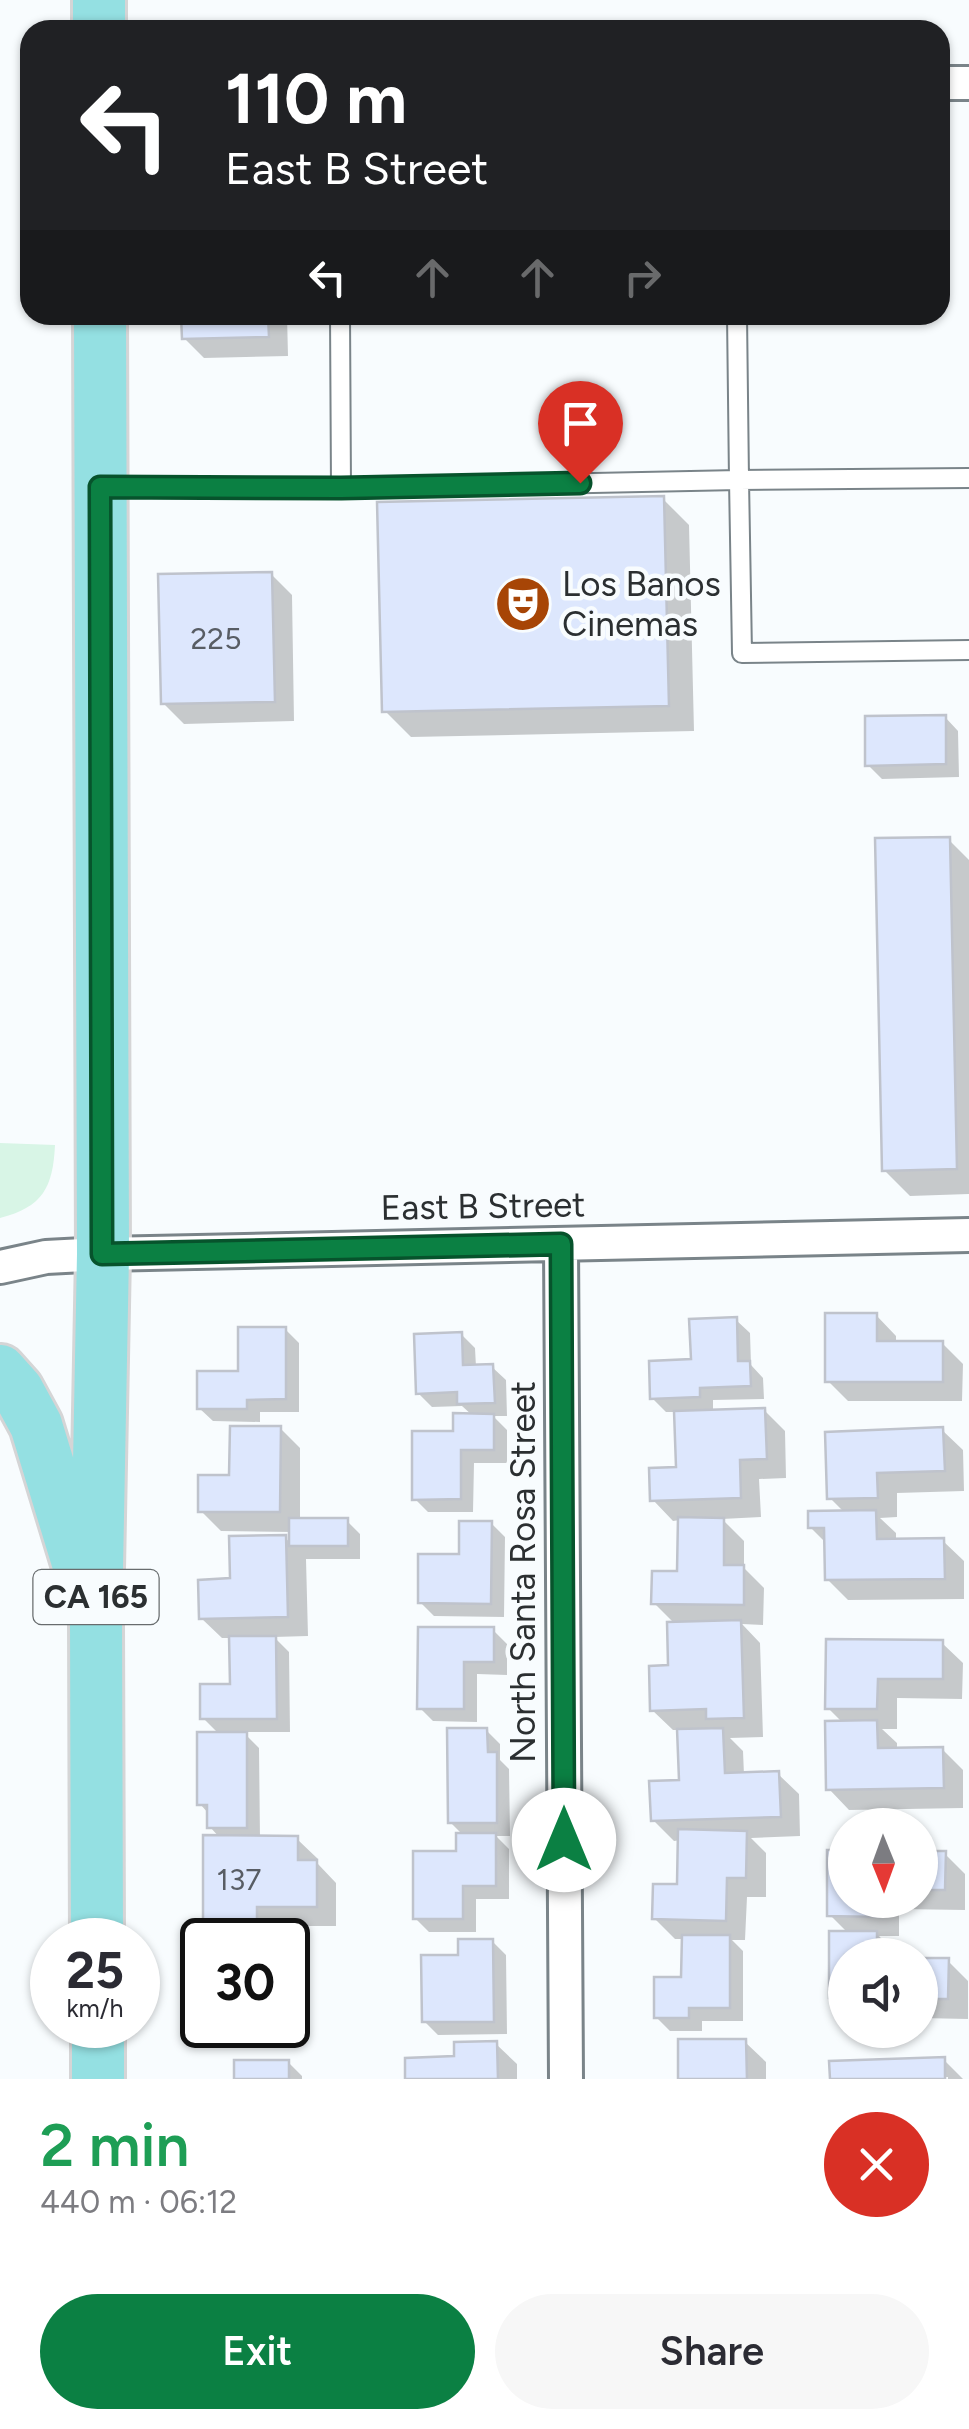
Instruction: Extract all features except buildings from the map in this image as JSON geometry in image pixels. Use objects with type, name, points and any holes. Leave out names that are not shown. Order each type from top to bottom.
[{"type":"main road","name":"CA 165","points":[[97,1918],[96,1621],[102,1254],[100,325]]},
{"type":"main road","points":[[0,1371],[17,1390],[36,1425],[96,1621]]},
{"type":"main road","points":[[98,2048],[98,2079]]},
{"type":"street","name":"East B Street","points":[[0,1268],[46,1257],[102,1254],[969,1235]]},
{"type":"street","name":"North Santa Rosa Street","points":[[561,1244],[566,2079]]},
{"type":"lane","points":[[340,325],[341,488]]},
{"type":"lane","points":[[737,325],[742,653],[969,650]]},
{"type":"lane","points":[[100,487],[341,488],[969,478]]},
{"type":"green space","points":[[0,1143],[55,1145],[52,1173],[43,1193],[26,1208],[0,1218]]},
{"type":"place","name":"Los Banos Cinemas","points":[[523,604]]},
{"type":"route","points":[[564,1840],[561,1244],[102,1254],[100,487],[341,488],[580,483]]}]
